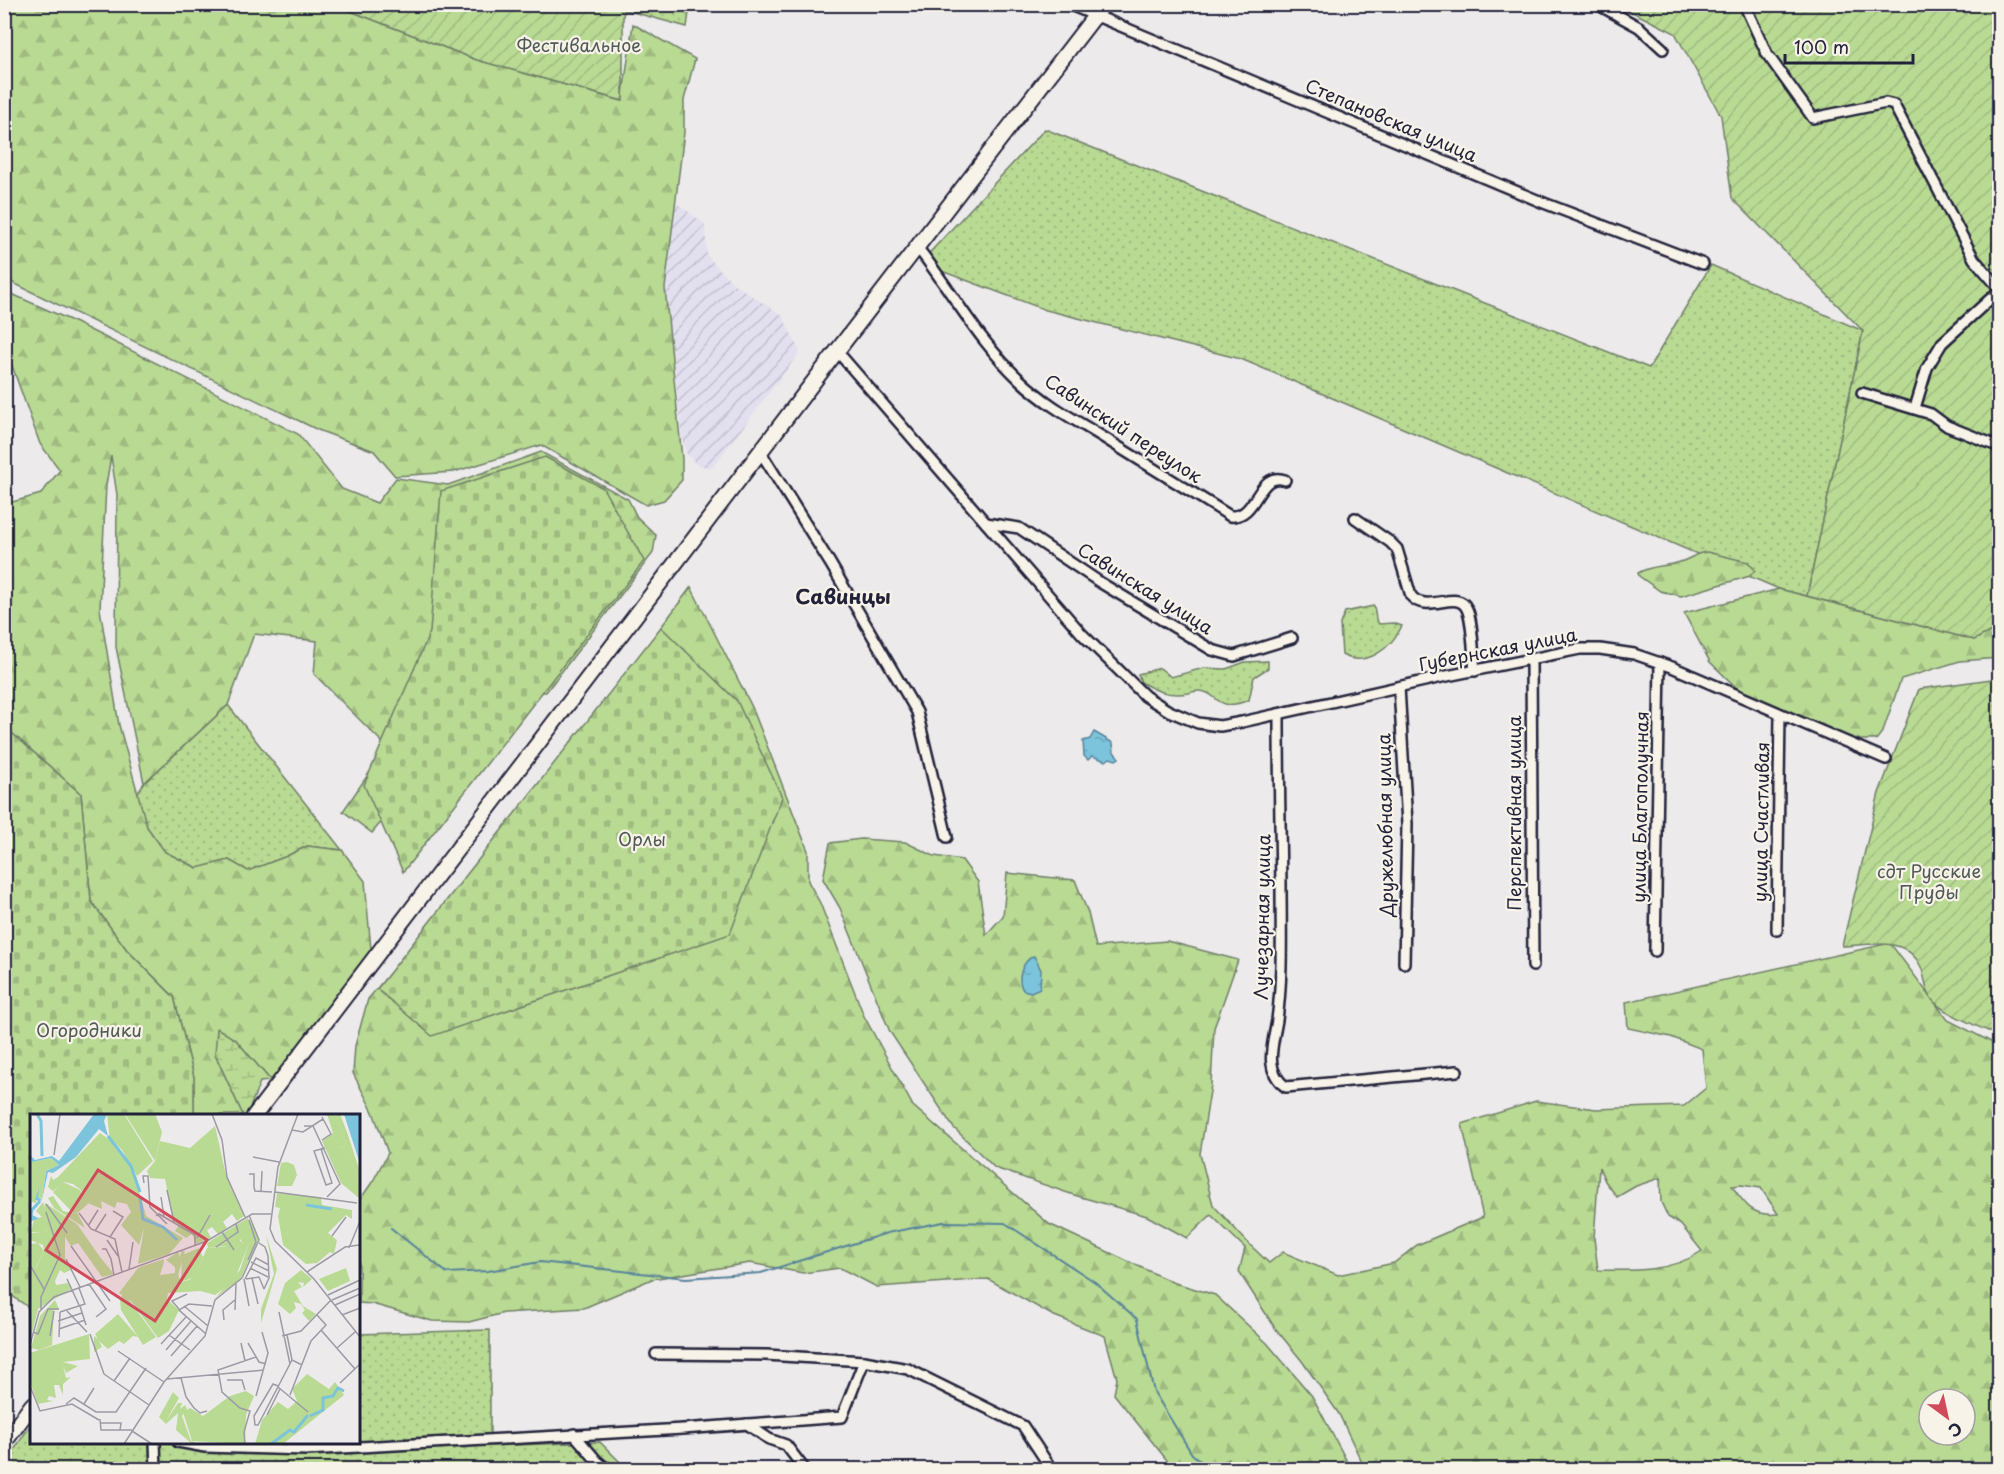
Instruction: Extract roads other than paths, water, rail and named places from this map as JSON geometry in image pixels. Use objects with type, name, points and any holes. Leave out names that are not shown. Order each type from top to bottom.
[{"type":"main road","points":[[256,1114],[1100,10]]},
{"type":"main road","points":[[4,1443],[30,1408]]},
{"type":"street","name":"Степановская улица","points":[[1068,4],[1100,10],[1544,203],[1703,264]]},
{"type":"street","points":[[1597,4],[1639,27],[1663,49]]},
{"type":"street","points":[[1744,4],[1767,54],[1813,118],[1886,103],[1894,105],[1974,259],[2000,290],[1942,343],[1927,368],[1915,408]]},
{"type":"street","name":"Савинский переулок","points":[[917,247],[940,276],[959,308],[1019,380],[1045,401],[1084,426],[1230,516],[1239,516],[1249,510],[1265,484],[1271,480],[1279,478],[1285,480]]},
{"type":"street","name":"Губернская улица","points":[[837,351],[1082,633],[1145,696],[1169,711],[1198,723],[1220,726],[1474,670],[1580,650],[1600,649],[1634,654],[1660,663],[1886,759]]},
{"type":"street","points":[[1862,393],[1931,414],[1947,426],[2000,447]]},
{"type":"street","points":[[760,452],[830,563],[917,712],[947,837]]},
{"type":"street","points":[[1355,518],[1394,545],[1399,554],[1411,596],[1415,600],[1428,604],[1456,600],[1464,604],[1468,613],[1474,670]]},
{"type":"street","name":"Савинская улица","points":[[986,523],[1018,528],[1101,583],[1212,650],[1234,656],[1292,638]]},
{"type":"street","name":"Перспективная улица","points":[[1531,659],[1533,966]]},
{"type":"street","name":"улица Благополучная","points":[[1655,951],[1660,663]]},
{"type":"street","name":"Дружелюбная улица","points":[[1399,687],[1407,824],[1404,963]]},
{"type":"street","name":"Лучезарная улица","points":[[1279,714],[1281,955],[1280,999],[1272,1070],[1277,1080],[1286,1087],[1457,1071]]},
{"type":"street","name":"улица Счастливая","points":[[1777,930],[1780,714]]},
{"type":"street","points":[[656,1354],[766,1355],[864,1361],[908,1369],[1023,1426],[1052,1470]]},
{"type":"street","points":[[183,1444],[205,1448],[306,1450],[842,1417],[864,1361]]},
{"type":"street","points":[[747,1424],[786,1445],[805,1470]]},
{"type":"street","points":[[573,1434],[608,1470]]},
{"type":"street","points":[[155,1444],[156,1470]]},
{"type":"water","points":[[1094,732],[1113,743],[1114,752],[1119,758],[1116,760],[1110,758],[1106,761],[1092,756],[1088,760],[1084,756],[1083,741],[1090,739]]},
{"type":"water","points":[[1034,956],[1041,970],[1040,988],[1031,992],[1023,990],[1020,976],[1023,966]]},
{"type":"waterway","points":[[391,1228],[447,1273],[488,1271],[540,1262],[686,1278],[761,1273],[887,1233],[943,1222],[1005,1223],[1095,1282],[1137,1319],[1154,1392],[1192,1454],[1211,1470]]},
{"type":"district","name":"Савинцы","points":[[843,597]]},
{"type":"park label","name":"Фестивальное","points":[[579,46]]},
{"type":"park label","name":"Орлы","points":[[642,840]]},
{"type":"park label","name":"сдт Русские Пруды","points":[[1929,882]]},
{"type":"park label","name":"Огородники","points":[[89,1031]]}]
